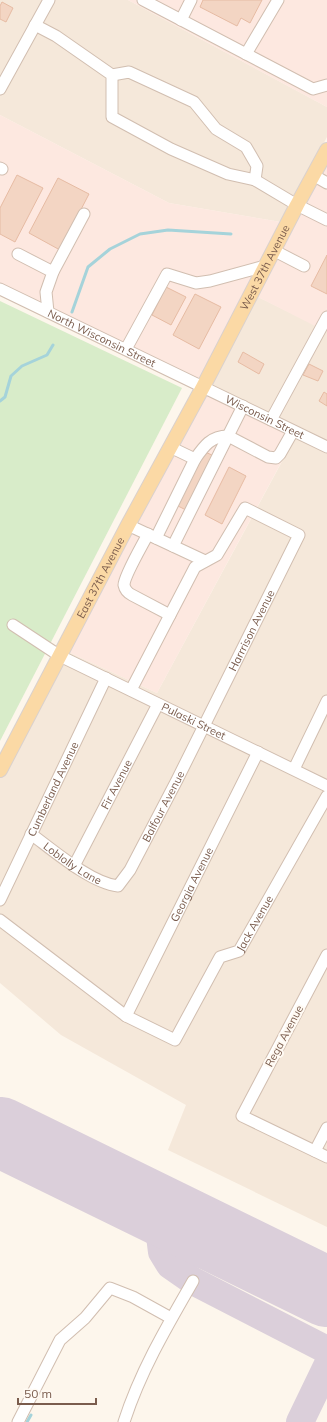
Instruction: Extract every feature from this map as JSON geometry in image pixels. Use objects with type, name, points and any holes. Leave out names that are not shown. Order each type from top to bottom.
[{"type":"main road","name":"West 37th Avenue","points":[[203,387],[273,250],[327,150]]},
{"type":"main road","name":"East 37th Avenue","points":[[0,770],[128,525],[203,387]]},
{"type":"street","points":[[0,89],[49,0]]},
{"type":"street","points":[[143,0],[313,89],[327,85]]},
{"type":"street","points":[[181,20],[191,0]]},
{"type":"street","points":[[246,54],[278,0]]},
{"type":"street","points":[[35,25],[56,36],[112,75],[128,72],[194,102],[216,129],[246,147],[258,166],[255,180]]},
{"type":"street","points":[[112,75],[112,117],[171,149],[228,174],[255,180],[297,205],[327,220]]},
{"type":"street","points":[[313,175],[327,184]]},
{"type":"street","points":[[48,312],[46,292],[53,272],[84,214]]},
{"type":"street","points":[[273,250],[304,266]]},
{"type":"street","points":[[18,254],[53,272]]},
{"type":"street","points":[[126,349],[168,274],[196,283],[210,281],[265,266]]},
{"type":"street","name":"North Wisconsin Street","points":[[0,288],[203,387]]},
{"type":"street","points":[[271,420],[327,317]]},
{"type":"street","name":"Wisconsin Street","points":[[203,387],[327,447]]},
{"type":"street","points":[[173,546],[243,406]]},
{"type":"street","points":[[170,615],[127,592],[124,586],[126,577],[152,536],[202,448],[211,440],[220,436],[228,436],[268,457],[276,458],[280,454],[293,430]]},
{"type":"street","points":[[170,448],[195,459]]},
{"type":"street","name":"Harrrison Avenue","points":[[203,725],[299,535],[245,508],[217,555],[205,561]]},
{"type":"street","points":[[128,525],[205,561]]},
{"type":"street","points":[[131,690],[195,567],[205,561]]},
{"type":"street","name":"Pulaski Street","points":[[13,626],[60,656],[327,786]]},
{"type":"street","name":"Cumberland Avenue","points":[[0,900],[106,678]]},
{"type":"street","points":[[294,769],[327,701]]},
{"type":"street","name":"Fir Avenue","points":[[74,866],[158,704]]},
{"type":"street","name":"Balfour Avenue","points":[[118,886],[130,870],[177,780],[203,725]]},
{"type":"street","name":"Georgia Avenue","points":[[126,1016],[258,752]]},
{"type":"street","name":"Jack Avenue","points":[[126,1016],[175,1040],[220,957],[239,951],[327,796]]},
{"type":"street","name":"Loblolly Lane","points":[[31,834],[74,866],[108,885],[118,886]]},
{"type":"street","points":[[0,920],[126,1016]]},
{"type":"street","name":"Rega Avenue","points":[[315,1151],[242,1116],[327,955]]},
{"type":"street","points":[[327,1128],[315,1151],[327,1157]]},
{"type":"street","points":[[124,1422],[144,1371],[193,1281]]},
{"type":"street","points":[[18,1422],[60,1340],[85,1318],[110,1288],[134,1297],[172,1318]]},
{"type":"shaded area","points":[[0,0],[128,0],[327,107],[327,137],[281,222],[169,203],[0,115]]},
{"type":"shaded area","points":[[128,0],[327,0],[327,107]]},
{"type":"shaded area","points":[[0,115],[169,203],[281,222],[201,382],[0,285]]},
{"type":"shaded area","points":[[327,156],[327,308],[317,327],[254,295]]},
{"type":"shaded area","points":[[254,295],[317,326],[327,308],[327,1227],[168,1150],[186,1105],[61,1035],[0,983],[0,777],[66,651],[157,693],[299,430],[206,386]]},
{"type":"shaded area","points":[[204,391],[296,435],[157,693],[66,651]]},
{"type":"green space","points":[[0,301],[182,388],[0,741]]},
{"type":"building","points":[[203,0],[262,0],[250,23],[241,18],[237,26],[200,7]]},
{"type":"building","points":[[2,2],[13,8],[6,22],[0,19],[0,6]]},
{"type":"building","points":[[17,175],[43,188],[15,242],[0,234],[0,208]]},
{"type":"building","points":[[58,178],[89,194],[60,250],[29,233]]},
{"type":"building","points":[[327,255],[327,294],[311,286]]},
{"type":"building","points":[[166,287],[186,297],[171,325],[152,315]]},
{"type":"building","points":[[195,294],[221,307],[199,349],[173,335]]},
{"type":"building","points":[[243,352],[264,364],[259,374],[238,362]]},
{"type":"building","points":[[309,364],[323,371],[318,381],[303,375]]},
{"type":"building","points":[[324,392],[327,394],[327,406],[319,401]]},
{"type":"building","points":[[203,451],[214,456],[186,510],[176,505]]},
{"type":"building","points":[[229,467],[246,476],[222,524],[205,515]]},
{"type":"waterway","points":[[72,312],[88,267],[110,249],[140,234],[168,230],[231,234]]},
{"type":"waterway","points":[[0,401],[5,397],[11,376],[22,366],[47,355],[53,345]]},
{"type":"waterway","points":[[27,1422],[31,1415]]},
{"type":"taxiway","points":[[167,1214],[160,1236],[162,1252],[170,1265],[193,1281],[327,1350]]},
{"type":"taxiway","points":[[300,1422],[327,1366]]},
{"type":"runway","points":[[0,1132],[327,1292]]}]
